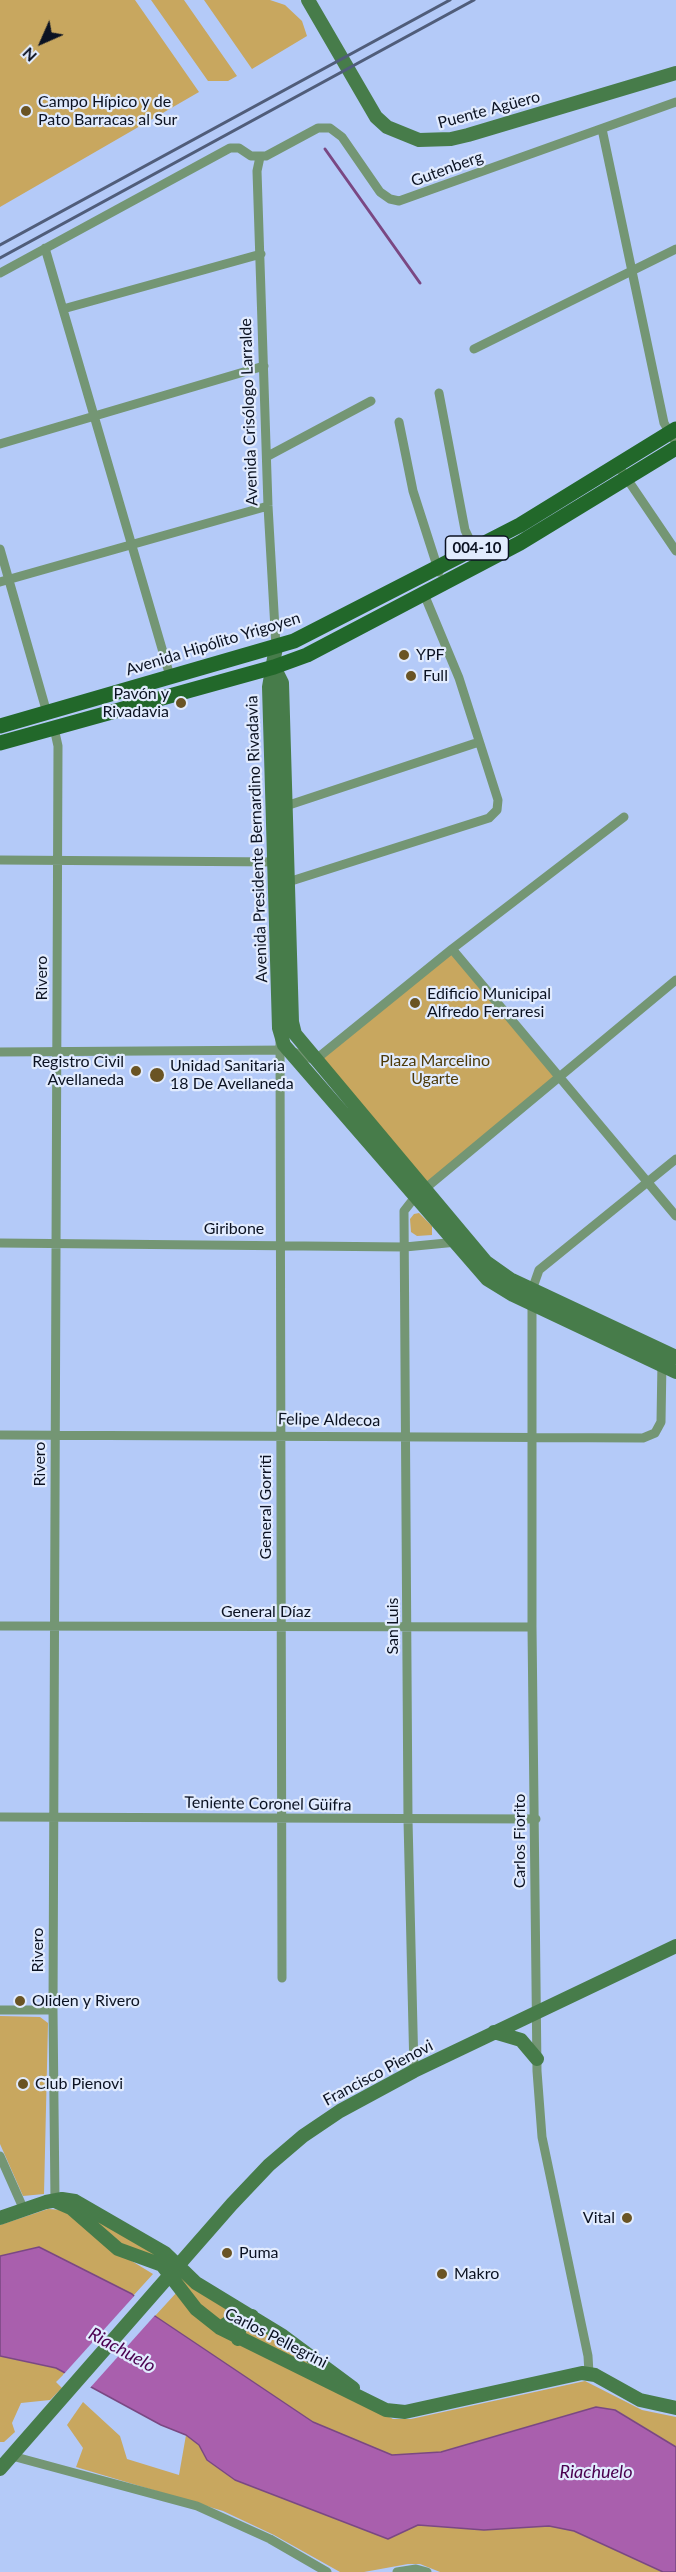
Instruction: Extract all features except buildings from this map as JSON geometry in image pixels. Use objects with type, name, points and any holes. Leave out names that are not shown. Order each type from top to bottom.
[{"type":"main road","name":"Puente Agüero","points":[[308,0],[364,101],[387,127],[419,140],[432,141],[468,135],[676,73]]},
{"type":"main road","name":"Avenida Hipólito Yrigoyen","points":[[0,743],[274,667],[307,655],[424,594],[441,575],[474,549],[520,525],[618,464],[674,435]]},
{"type":"main road","name":"Avenida Hipólito Yrigoyen","points":[[0,726],[276,647],[305,636],[530,537],[676,448]]},
{"type":"main road","name":"Avenida Crisólogo Larralde","points":[[274,667],[276,647]]},
{"type":"main road","name":"Avenida Presidente Bernardino Rivadavia","points":[[274,667],[282,683],[286,806],[281,862]]},
{"type":"main road","name":"Avenida Presidente Bernardino Rivadavia","points":[[274,667],[269,687],[282,883],[293,1028],[300,1042],[420,1193],[453,1243],[492,1283],[532,1297],[667,1358],[676,1372]]},
{"type":"main road","name":"Avenida Presidente Bernardino Rivadavia","points":[[282,883],[282,1045],[420,1193],[498,1272],[532,1297]]},
{"type":"main road","name":"Francisco Pienovi","points":[[4,2462],[174,2270],[286,2148],[340,2111],[414,2071],[676,1946]]},
{"type":"main road","points":[[494,2032],[521,2040],[537,2059]]},
{"type":"main road","name":"Carlos Pellegrini","points":[[55,2201],[71,2208],[114,2246],[174,2270],[252,2316],[283,2336],[379,2408]]},
{"type":"main road","name":"Carlos Pellegrini","points":[[0,2218],[55,2201],[75,2201],[165,2253],[196,2309],[220,2328],[379,2408],[405,2412],[576,2373],[589,2373]]},
{"type":"main road","points":[[114,2246],[113,2237],[116,2233],[125,2231]]},
{"type":"main road","points":[[220,2328],[232,2320],[234,2306]]},
{"type":"main road","points":[[238,2339],[240,2325],[252,2316]]},
{"type":"main road","points":[[589,2373],[640,2400],[676,2408]]},
{"type":"street","name":"Gutenberg","points":[[260,157],[318,128],[330,128],[342,137],[380,192],[390,200],[399,201],[676,102]]},
{"type":"street","points":[[602,129],[664,423],[674,435]]},
{"type":"street","points":[[0,273],[230,148],[239,148],[251,156],[260,157]]},
{"type":"street","name":"Avenida Crisólogo Larralde","points":[[260,157],[257,171],[268,506],[276,647]]},
{"type":"street","points":[[45,248],[170,676]]},
{"type":"street","points":[[474,349],[676,249]]},
{"type":"street","points":[[63,309],[261,254]]},
{"type":"street","points":[[0,444],[264,366]]},
{"type":"street","points":[[439,393],[465,530],[474,549]]},
{"type":"street","points":[[268,456],[371,401]]},
{"type":"street","points":[[399,422],[412,491],[441,575]]},
{"type":"street","points":[[618,464],[676,551]]},
{"type":"street","points":[[4,581],[268,506]]},
{"type":"street","points":[[0,549],[4,581],[47,712]]},
{"type":"street","points":[[282,883],[489,818],[497,810],[498,800],[454,662],[424,594]]},
{"type":"street","name":"Rivero","points":[[54,728],[58,746],[53,2010],[55,2201]]},
{"type":"street","points":[[286,806],[479,742]]},
{"type":"street","points":[[0,1052],[282,1045],[315,1060],[452,948],[624,817]]},
{"type":"street","points":[[0,860],[281,862]]},
{"type":"street","points":[[452,948],[676,1216]]},
{"type":"street","points":[[420,1193],[676,980]]},
{"type":"street","name":"General Gorriti","points":[[282,1045],[279,1244],[282,1978]]},
{"type":"street","points":[[532,1297],[539,1270],[676,1159]]},
{"type":"street","name":"San Luis","points":[[414,2071],[408,1820],[404,1211],[420,1193]]},
{"type":"street","name":"Giribone","points":[[0,1243],[405,1246],[468,1241]]},
{"type":"street","name":"Carlos Fiorito","points":[[532,1297],[532,1627],[537,2059],[542,2137],[589,2373]]},
{"type":"street","name":"Felipe Aldecoa","points":[[0,1435],[281,1434],[407,1437],[532,1435],[643,1437],[656,1433],[661,1422],[667,1358]]},
{"type":"street","name":"General Díaz","points":[[0,1626],[532,1627]]},
{"type":"street","name":"Teniente Coronel Güifra","points":[[0,1817],[536,1820]]},
{"type":"street","points":[[0,2010],[53,2010]]},
{"type":"street","points":[[0,2156],[24,2210]]},
{"type":"street","points":[[4,2462],[197,2506],[270,2539],[327,2572]]},
{"type":"street","points":[[397,2572],[416,2569],[427,2572]]},
{"type":"green space","points":[[0,0],[135,0],[199,92],[0,207]]},
{"type":"green space","points":[[151,0],[184,0],[237,76],[228,81],[208,81]]},
{"type":"green space","points":[[204,0],[270,0],[285,5],[302,21],[307,36],[252,69]]},
{"type":"green space","name":"Plaza Marcelino Ugarte","points":[[452,949],[559,1076],[425,1189],[315,1060]]},
{"type":"green space","points":[[419,1213],[432,1226],[432,1235],[417,1236],[411,1232],[410,1219],[414,1214]]},
{"type":"green space","name":"Club Pienovi","points":[[0,2016],[40,2017],[48,2023],[44,2194],[23,2196],[0,2144]]},
{"type":"green space","points":[[62,2199],[125,2231],[379,2408],[220,2328],[177,2281],[137,2257]]},
{"type":"green space","points":[[48,2209],[63,2210],[112,2249],[153,2274],[133,2296],[39,2247],[0,2256],[0,2225]]},
{"type":"green space","points":[[177,2292],[191,2312],[393,2419],[411,2419],[585,2381],[642,2410],[676,2417],[676,2447],[616,2410],[596,2407],[441,2452],[392,2456],[313,2422],[155,2316]]},
{"type":"green space","points":[[0,2356],[56,2368],[65,2373],[56,2382],[62,2388],[50,2400],[21,2403],[12,2423],[15,2432],[4,2442],[0,2442]]},
{"type":"green space","points":[[83,2402],[120,2436],[127,2459],[179,2475],[186,2435],[199,2445],[207,2460],[388,2539],[418,2525],[488,2530],[549,2526],[574,2531],[663,2572],[440,2572],[420,2564],[408,2564],[364,2572],[340,2572],[274,2535],[223,2511],[76,2467],[83,2448],[67,2425]]},
{"type":"water","name":"Riachuelo","points":[[39,2247],[132,2294],[155,2316],[313,2422],[392,2455],[441,2452],[596,2407],[615,2410],[676,2447],[676,2572],[663,2572],[574,2531],[549,2526],[484,2530],[418,2525],[388,2539],[235,2480],[207,2460],[199,2445],[186,2435],[161,2425],[56,2368],[0,2356],[0,2256]]},
{"type":"pier","points":[[136,2294],[157,2313],[89,2389],[63,2375]]},
{"type":"waterway","points":[[325,149],[420,283]]},
{"type":"railway","points":[[0,245],[450,0]]},
{"type":"railway","points":[[0,258],[474,0]]},
{"type":"place","name":"Campo Hípico y de Pato Barracas al Sur","points":[[26,111]]},
{"type":"place","name":"YPF","points":[[404,655]]},
{"type":"place","name":"Full","points":[[411,676]]},
{"type":"place","name":"Pavón y Rivadavia","points":[[181,703]]},
{"type":"place","name":"Edificio Municipal Alfredo Ferraresi","points":[[415,1003]]},
{"type":"place","name":"Registro Civil Avellaneda","points":[[136,1071]]},
{"type":"place","name":"Unidad Sanitaria 18 De Avellaneda","points":[[157,1075]]},
{"type":"place","name":"Oliden y Rivero","points":[[20,2001]]},
{"type":"place","name":"Club Pienovi","points":[[23,2084]]},
{"type":"place","name":"Vital","points":[[627,2218]]},
{"type":"place","name":"Puma","points":[[227,2253]]},
{"type":"place","name":"Makro","points":[[442,2274]]}]
